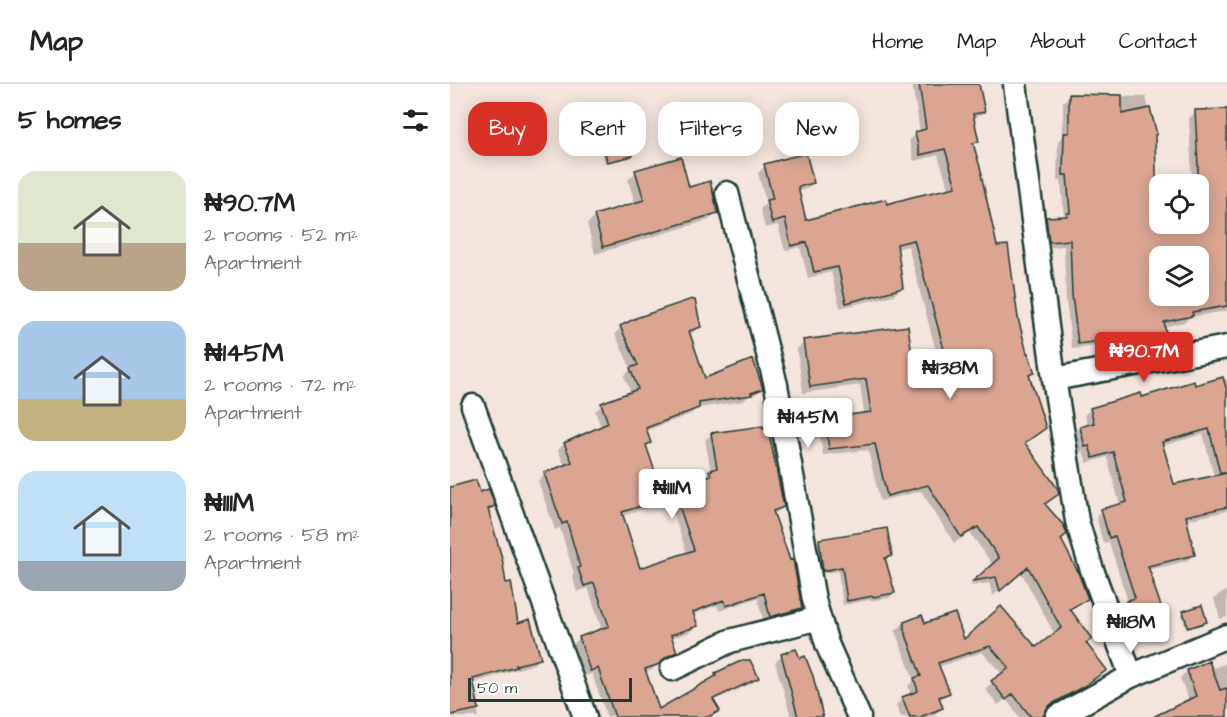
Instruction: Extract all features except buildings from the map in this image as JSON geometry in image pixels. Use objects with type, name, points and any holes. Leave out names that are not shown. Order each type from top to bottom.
[{"type":"street","points":[[1015,84],[1054,380],[1077,521],[1091,567],[1131,676]]},
{"type":"street","points":[[727,193],[776,385],[814,600],[827,644],[859,717]]},
{"type":"street","points":[[1054,380],[1227,347]]},
{"type":"street","points":[[473,406],[585,717]]},
{"type":"street","points":[[672,669],[730,641],[819,618]]},
{"type":"street","points":[[1057,717],[1131,676],[1227,636]]}]
